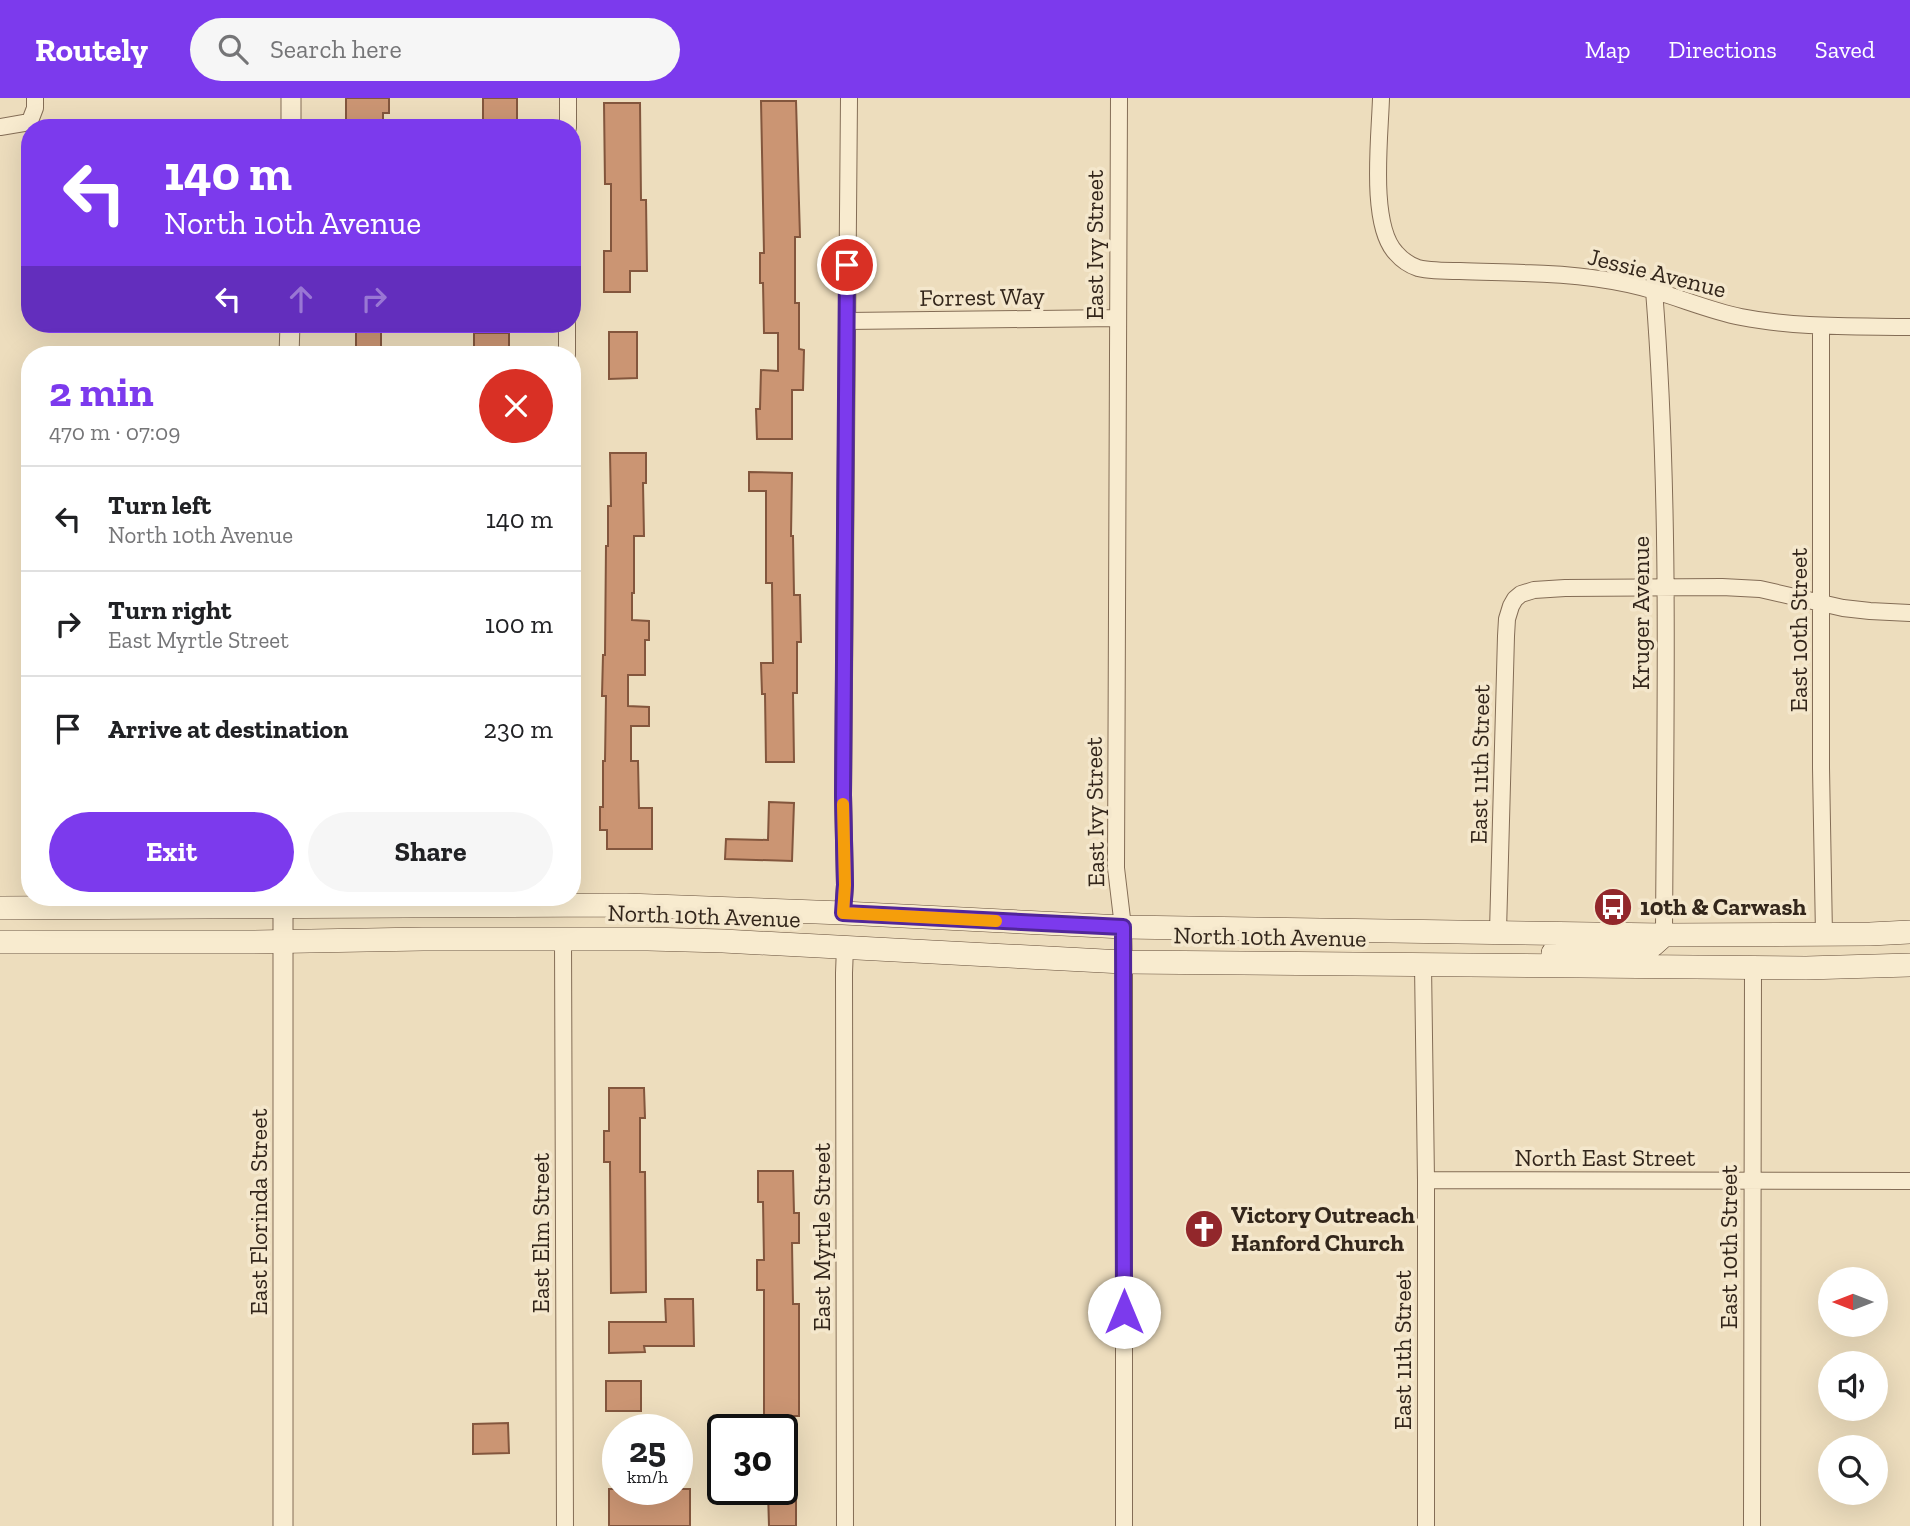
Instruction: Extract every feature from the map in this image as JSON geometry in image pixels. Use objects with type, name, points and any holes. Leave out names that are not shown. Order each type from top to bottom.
[{"type":"main road","name":"North 10th Avenue","points":[[581,903],[1123,927],[1664,935],[1910,934]]},
{"type":"main road","name":"North 10th Avenue","points":[[0,908],[94,906]]},
{"type":"main road","points":[[648,939],[722,924],[825,927],[835,924],[843,913]]},
{"type":"main road","points":[[845,947],[857,933],[868,930],[940,932],[989,920]]},
{"type":"main road","points":[[1753,968],[1760,958],[1772,952],[1862,949],[1887,944],[1910,934]]},
{"type":"main road","points":[[1518,966],[1538,955],[1560,951],[1642,950],[1664,935]]},
{"type":"main road","name":"North 10th Avenue","points":[[0,942],[648,939],[1123,962],[1753,968],[1910,965]]},
{"type":"street","points":[[31,119],[35,98]]},
{"type":"street","points":[[291,98],[291,119]]},
{"type":"street","points":[[568,98],[568,119]]},
{"type":"street","points":[[843,913],[849,98]]},
{"type":"street","name":"East Ivy Street","points":[[1119,98],[1116,868],[1123,927],[1124,1526]]},
{"type":"street","name":"Jessie Avenue","points":[[1381,98],[1381,222],[1385,238],[1408,264],[1447,271],[1564,274],[1610,279],[1738,317],[1768,322],[1910,327]]},
{"type":"street","points":[[0,127],[21,124]]},
{"type":"street","name":"Kruger Avenue","points":[[1654,290],[1661,399],[1664,589],[1664,935]]},
{"type":"street","name":"Forrest Way","points":[[847,321],[1118,318]]},
{"type":"street","name":"East 10th Street","points":[[1822,326],[1824,935]]},
{"type":"street","points":[[1664,589],[1760,589],[1823,604],[1870,611],[1910,613]]},
{"type":"street","name":"East 11th Street","points":[[1498,931],[1506,636],[1507,619],[1516,599],[1521,594],[1534,590],[1664,589]]},
{"type":"street","name":"East Florinda Street","points":[[283,906],[283,1526]]},
{"type":"street","name":"East Elm Street","points":[[563,939],[565,1526]]},
{"type":"street","name":"East Myrtle Street","points":[[845,947],[845,1526]]},
{"type":"street","name":"East 11th Street","points":[[1423,965],[1426,1526]]},
{"type":"street","name":"East 10th Street","points":[[1752,1526],[1753,968]]},
{"type":"street","name":"North East Street","points":[[1426,1181],[1910,1181]]},
{"type":"building","points":[[346,98],[389,98],[389,113],[383,113],[383,119],[346,119]]},
{"type":"building","points":[[483,98],[517,98],[517,119],[483,119]]},
{"type":"building","points":[[761,101],[796,101],[800,237],[795,237],[795,303],[799,303],[799,349],[804,350],[803,390],[792,390],[792,439],[757,439],[756,409],[760,409],[761,370],[778,371],[778,333],[764,333],[763,283],[760,283],[760,253],[764,253]]},
{"type":"building","points":[[604,103],[640,103],[641,200],[646,200],[647,271],[630,271],[630,292],[604,292],[604,251],[611,251],[611,184],[605,184]]},
{"type":"building","points":[[609,332],[637,332],[637,378],[609,379]]},
{"type":"building","points":[[356,333],[381,333],[381,346],[356,346]]},
{"type":"building","points":[[474,333],[509,333],[509,346],[474,346]]},
{"type":"building","points":[[610,453],[646,453],[646,483],[643,483],[644,536],[634,536],[632,620],[649,621],[649,640],[645,640],[645,675],[628,675],[628,706],[649,707],[649,726],[631,726],[631,761],[638,761],[639,808],[652,808],[652,849],[607,849],[607,830],[600,830],[605,761],[606,696],[602,696],[606,546],[608,506],[611,506]]},
{"type":"building","points":[[749,472],[792,473],[794,595],[800,595],[801,642],[797,642],[797,693],[793,693],[794,762],[766,762],[765,694],[762,694],[761,663],[773,663],[772,583],[766,583],[766,491],[749,491]]},
{"type":"building","points":[[769,802],[794,803],[792,861],[725,859],[726,839],[768,840]]},
{"type":"building","points":[[609,1088],[644,1088],[645,1118],[640,1118],[640,1172],[645,1172],[646,1292],[611,1293],[610,1162],[604,1162],[604,1131],[609,1131]]},
{"type":"building","points":[[758,1171],[793,1171],[794,1213],[799,1213],[799,1243],[792,1243],[793,1304],[799,1304],[799,1416],[764,1414],[764,1290],[757,1290],[757,1260],[764,1260],[763,1202],[758,1202]]},
{"type":"building","points":[[665,1299],[693,1299],[694,1346],[644,1346],[645,1352],[609,1353],[609,1322],[666,1322]]},
{"type":"building","points":[[606,1381],[641,1381],[641,1411],[606,1411]]},
{"type":"building","points":[[508,1423],[509,1453],[473,1454],[473,1424]]},
{"type":"building","points":[[609,1505],[690,1505],[690,1526],[609,1526]]},
{"type":"building","points":[[768,1505],[796,1505],[796,1526],[769,1526]]},
{"type":"slow traffic","points":[[843,804],[843,913],[996,921]]},
{"type":"place","name":"10th & Carwash","points":[[1613,907]]},
{"type":"place","name":"Victory Outreach Hanford Church","points":[[1204,1229]]},
{"type":"route","points":[[847,265],[843,913],[1123,927],[1124,1312]]}]
